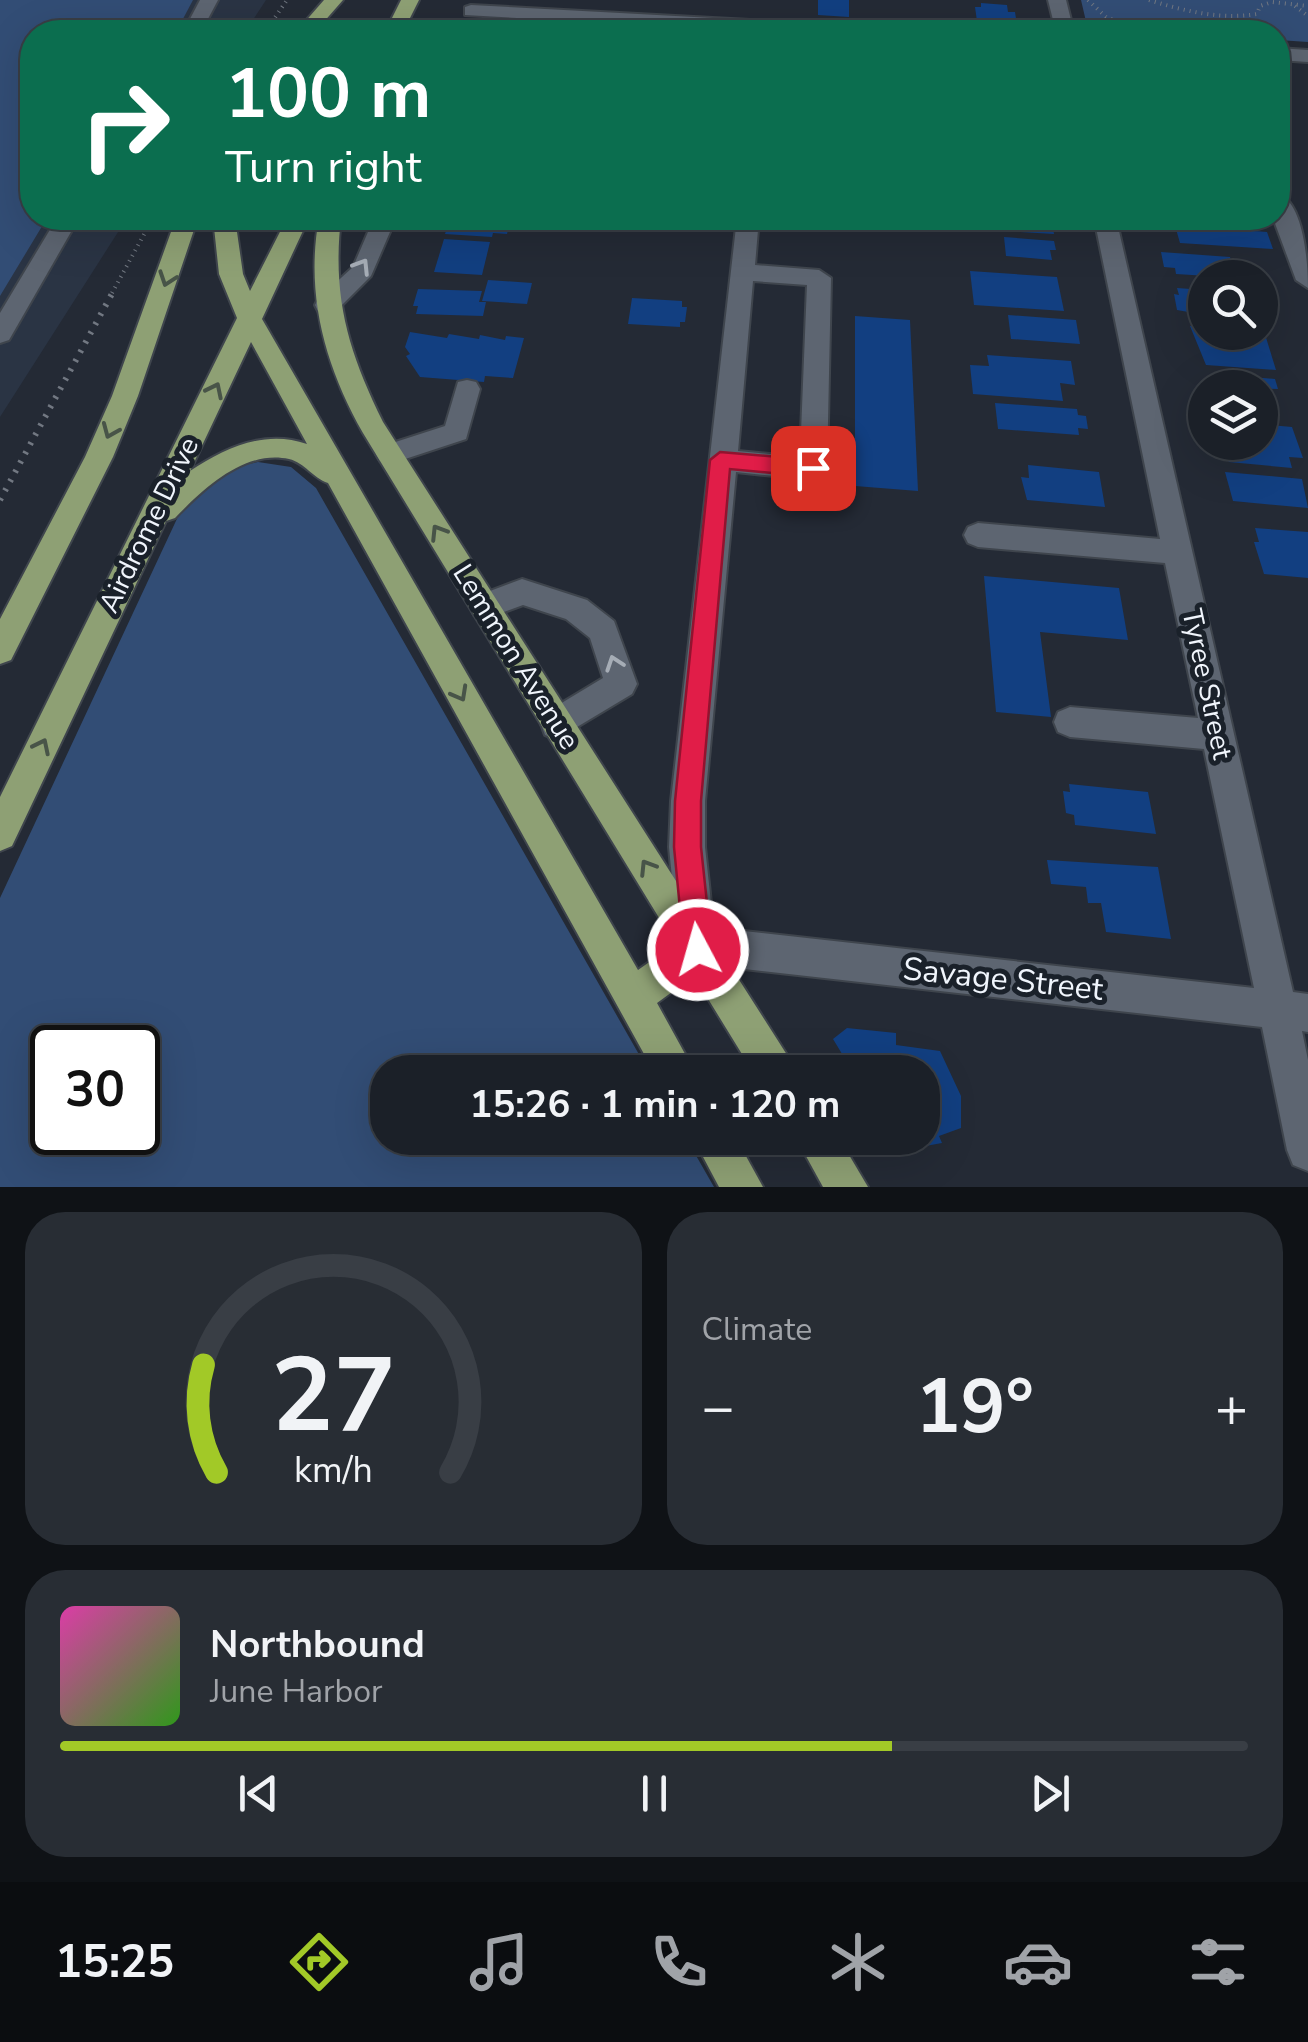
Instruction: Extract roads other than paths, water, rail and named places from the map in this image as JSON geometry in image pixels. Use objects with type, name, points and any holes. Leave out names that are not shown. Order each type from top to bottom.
[{"type":"main road","points":[[316,20],[334,0]]},
{"type":"main road","points":[[0,650],[99,458],[126,396],[184,230]]},
{"type":"main road","points":[[224,230],[235,289],[250,319],[666,1055]]},
{"type":"main road","name":"Airdrome Drive","points":[[0,834],[292,230]]},
{"type":"main road","name":"Lemmon Avenue","points":[[328,230],[324,251],[327,305],[352,387],[764,1055]]},
{"type":"main road","points":[[144,535],[191,482],[247,452],[276,448],[303,452],[320,462],[347,492]]},
{"type":"main road","points":[[632,998],[698,950]]},
{"type":"main road","points":[[723,1155],[742,1187]]},
{"type":"main road","points":[[827,1155],[847,1187]]},
{"type":"street","points":[[473,6],[644,20]]},
{"type":"street","points":[[0,334],[61,230]]},
{"type":"street","points":[[327,305],[363,271],[380,230]]},
{"type":"street","points":[[698,950],[687,847],[688,801],[720,460],[747,230]]},
{"type":"street","name":"Tyree Street","points":[[1108,230],[1218,736],[1293,1012],[1308,1150]]},
{"type":"street","points":[[1289,230],[1308,280]]},
{"type":"street","points":[[720,460],[813,468],[819,278],[743,272]]},
{"type":"street","points":[[390,454],[457,432],[466,389]]},
{"type":"street","points":[[978,535],[1178,552]]},
{"type":"street","points":[[485,606],[522,592],[576,610],[602,630],[621,684],[557,724]]},
{"type":"street","points":[[1070,722],[1218,736]]},
{"type":"street","name":"Savage Street","points":[[698,950],[764,952],[1293,1012]]}]
